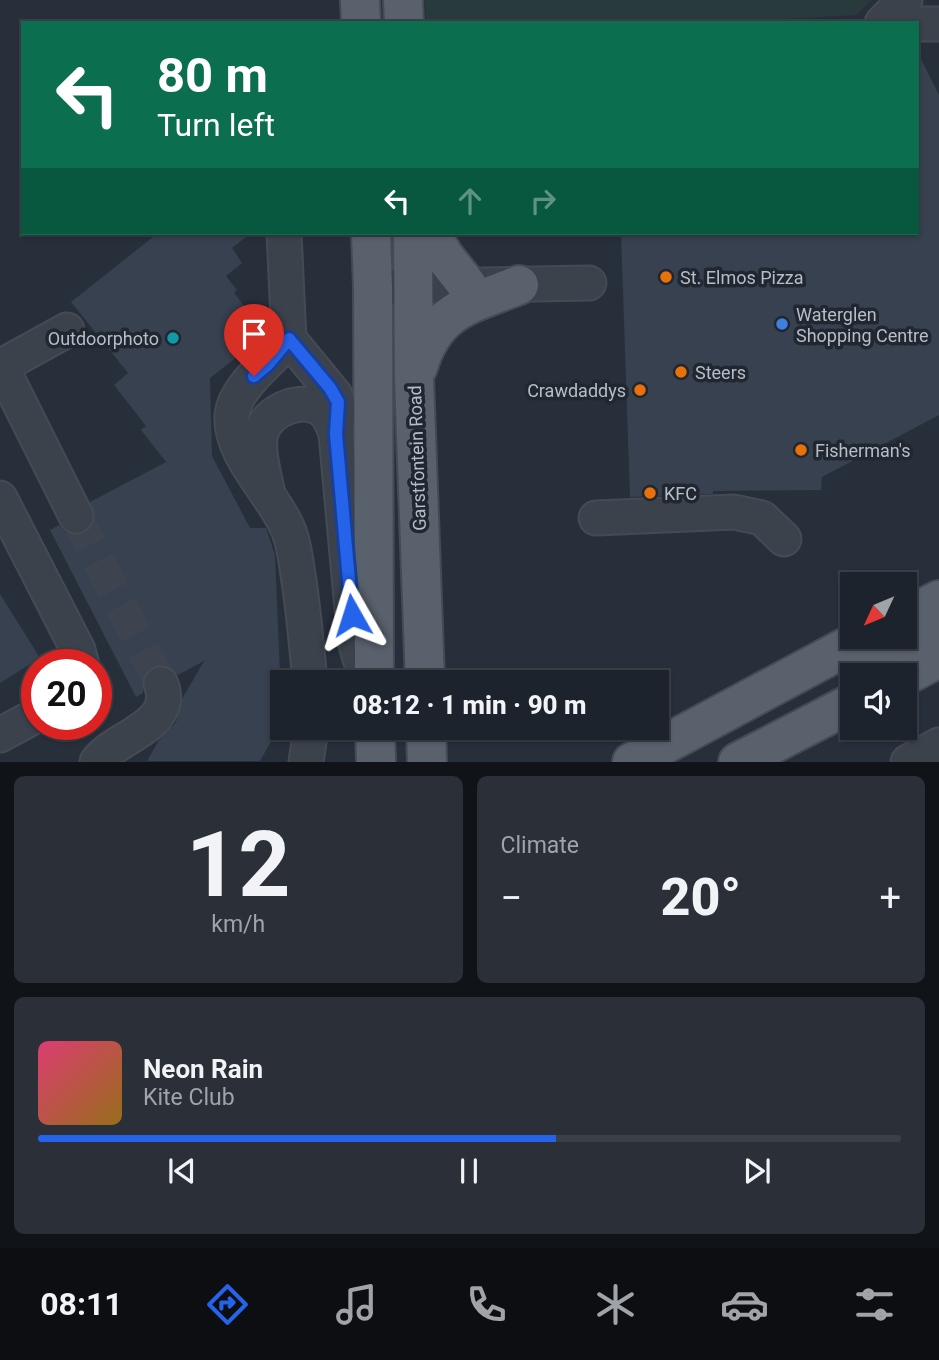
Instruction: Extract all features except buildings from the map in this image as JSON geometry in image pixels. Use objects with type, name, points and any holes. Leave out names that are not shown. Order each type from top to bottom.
[{"type":"main road","points":[[360,0],[361,21]]},
{"type":"main road","points":[[403,0],[404,21]]},
{"type":"main road","points":[[371,235],[374,670]]},
{"type":"main road","name":"Garstfontein Road","points":[[413,235],[414,379],[425,670]]},
{"type":"main road","points":[[432,235],[444,256],[467,285]]},
{"type":"main road","points":[[414,379],[425,345],[443,322],[478,301],[519,285]]},
{"type":"main road","points":[[917,611],[939,600]]},
{"type":"main road","points":[[917,639],[939,631]]},
{"type":"main road","points":[[632,761],[841,649]]},
{"type":"main road","points":[[917,670],[939,658]]},
{"type":"main road","points":[[738,761],[840,709]]},
{"type":"main road","points":[[375,740],[376,761]]},
{"type":"main road","points":[[426,740],[427,761]]},
{"type":"lane","points":[[884,21],[905,0]]},
{"type":"lane","points":[[936,0],[939,7]]},
{"type":"lane","points":[[919,24],[939,24]]},
{"type":"lane","points":[[284,235],[289,339],[335,395],[339,408],[336,434],[355,641],[360,659],[368,670]]},
{"type":"lane","points":[[373,287],[589,283]]},
{"type":"lane","points":[[67,330],[1,367],[76,516]]},
{"type":"lane","points":[[289,339],[267,365],[243,387],[232,415],[239,447],[288,528],[294,549],[309,670]]},
{"type":"lane","points":[[268,495],[260,444],[261,432],[274,414],[297,405],[314,406],[327,416],[336,434]]},
{"type":"lane","points":[[0,498],[77,649]]},
{"type":"lane","points":[[596,518],[734,512],[762,518],[784,539]]},
{"type":"lane","points":[[97,761],[116,745],[135,736],[156,715],[164,700],[161,684]]},
{"type":"lane","points":[[0,735],[21,724]]},
{"type":"lane","points":[[306,761],[309,740]]},
{"type":"lane","points":[[908,761],[939,745]]},
{"type":"shaded area","points":[[425,0],[872,0],[856,15],[752,21],[426,21]]},
{"type":"tunnel","points":[[76,516],[161,684]]},
{"type":"place","name":"St. Elmos Pizza","points":[[666,277]]},
{"type":"place","name":"Waterglen Shopping Centre","points":[[782,324]]},
{"type":"place","name":"Outdoorphoto","points":[[173,338]]},
{"type":"place","name":"Steers","points":[[681,372]]},
{"type":"place","name":"Crawdaddys","points":[[640,390]]},
{"type":"place","name":"Fisherman's","points":[[801,450]]},
{"type":"place","name":"KFC","points":[[650,493]]},
{"type":"route","points":[[254,376],[289,339],[330,388],[338,402],[336,434],[352,615]]}]
